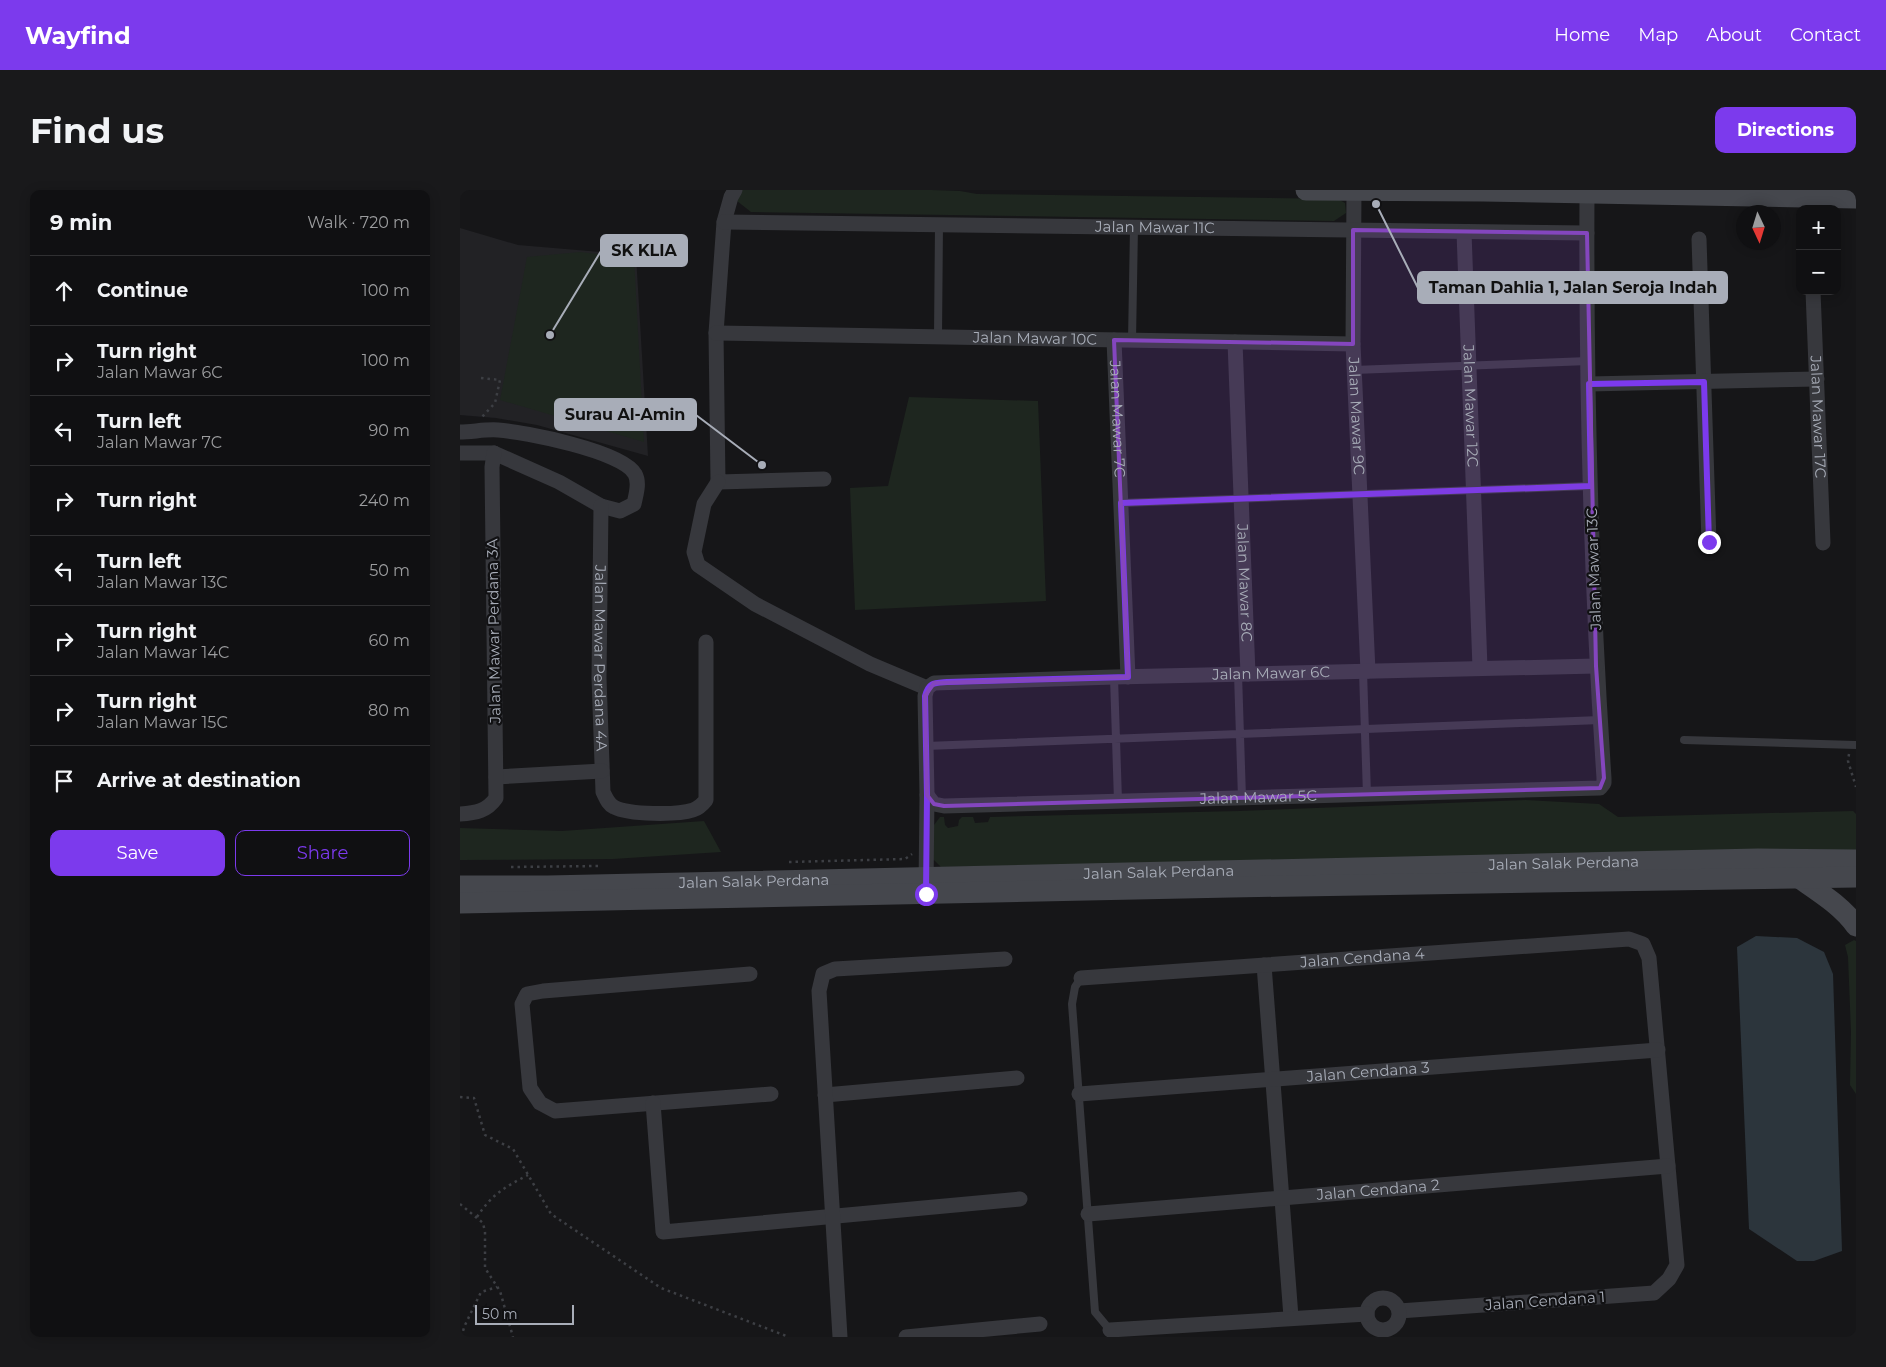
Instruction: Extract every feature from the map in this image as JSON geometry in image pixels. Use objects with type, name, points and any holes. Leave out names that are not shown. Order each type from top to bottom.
[{"type":"street","points":[[735,190],[731,197],[724,222],[716,333],[718,482],[704,504],[694,552],[698,565],[755,604],[870,664],[928,688],[925,696],[926,886]]},
{"type":"street","points":[[1306,190],[1851,198]]},
{"type":"street","name":"Jalan Mawar 9C","points":[[1354,191],[1353,344],[1365,671]]},
{"type":"street","name":"Jalan Mawar 13C","points":[[1587,193],[1588,361],[1596,666],[1604,778],[1604,783],[1600,788],[1594,789]]},
{"type":"street","name":"Jalan Mawar 11C","points":[[724,222],[1587,233]]},
{"type":"street","name":"Jalan Mawar 12C","points":[[1464,232],[1480,668]]},
{"type":"street","points":[[1698,238],[1709,542]]},
{"type":"street","name":"Jalan Mawar 17C","points":[[1813,295],[1823,542]]},
{"type":"street","name":"Jalan Mawar 10C","points":[[716,333],[1353,344]]},
{"type":"street","name":"Jalan Mawar 7C","points":[[1114,340],[1121,503],[1121,677]]},
{"type":"street","name":"Jalan Mawar 8C","points":[[1235,342],[1241,498],[1243,674]]},
{"type":"street","points":[[1589,384],[1817,379]]},
{"type":"street","points":[[460,432],[496,430],[535,434],[603,453],[626,464],[635,472],[638,483],[634,504],[620,511],[602,506],[559,482],[494,453],[460,453]]},
{"type":"street","name":"Jalan Mawar Perdana 3A","points":[[460,814],[480,812],[490,807],[496,798],[492,467],[494,453]]},
{"type":"street","points":[[718,482],[824,479]]},
{"type":"street","name":"Jalan Mawar Perdana 4A","points":[[602,506],[599,678],[602,771],[603,792],[608,802],[615,808],[639,814],[691,810],[701,806],[706,800],[706,642]]},
{"type":"street","name":"Jalan Mawar 6C","points":[[928,688],[934,684],[947,682],[1596,666]]},
{"type":"street","points":[[496,777],[602,771]]},
{"type":"street","name":"Jalan Mawar 5C","points":[[927,795],[934,804],[944,806],[1594,789]]},
{"type":"street","name":"Jalan Salak Perdana","points":[[460,903],[1748,859],[1856,860]]},
{"type":"street","name":"Jalan Salak Perdana","points":[[460,886],[1241,886],[1856,877]]},
{"type":"street","points":[[1799,878],[1826,896],[1856,926]]},
{"type":"street","name":"Jalan Cendana 4","points":[[1081,978],[1629,939],[1643,944],[1650,958],[1658,1050]]},
{"type":"street","points":[[840,1337],[819,991],[823,974],[835,969],[1005,959]]},
{"type":"street","points":[[1264,965],[1291,1317]]},
{"type":"street","points":[[750,974],[543,991],[527,994],[522,1004],[530,1088],[540,1103],[555,1111],[771,1094]]},
{"type":"street","points":[[1658,1050],[1668,1166]]},
{"type":"street","name":"Jalan Cendana 3","points":[[1079,1094],[1658,1050]]},
{"type":"street","points":[[826,1096],[1017,1078]]},
{"type":"street","points":[[653,1103],[663,1232],[1020,1199]]},
{"type":"street","name":"Jalan Cendana 2","points":[[1088,1214],[1668,1166]]},
{"type":"street","name":"Jalan Cendana 1","points":[[1399,1311],[1654,1293],[1669,1279],[1677,1264],[1668,1166]]},
{"type":"street","points":[[1379,1298],[1390,1298],[1398,1306],[1399,1311],[1398,1322],[1385,1333],[1370,1324],[1367,1314],[1370,1304],[1379,1298]]},
{"type":"street","points":[[1110,1330],[1291,1317],[1367,1314]]},
{"type":"street","points":[[906,1337],[1040,1324]]},
{"type":"lane","points":[[938,337],[939,225]]},
{"type":"lane","points":[[1132,341],[1134,227]]},
{"type":"lane","points":[[1354,370],[1588,361]]},
{"type":"lane","points":[[1121,503],[1591,486]]},
{"type":"lane","points":[[1365,671],[1364,729],[1367,795]]},
{"type":"lane","points":[[1242,798],[1240,734],[1243,674]]},
{"type":"lane","points":[[1118,802],[1116,738],[1121,677]]},
{"type":"lane","points":[[926,746],[1600,720]]},
{"type":"lane","points":[[1684,740],[1853,747]]},
{"type":"lane","points":[[1081,978],[1075,987],[1072,1004],[1095,1312],[1110,1330]]},
{"type":"path","points":[[474,418],[482,417],[495,403],[500,380],[482,378]]},
{"type":"path","points":[[1853,747],[1848,761],[1856,787]]},
{"type":"path","points":[[784,862],[905,859],[926,841]]},
{"type":"path","points":[[510,868],[599,866]]},
{"type":"path","points":[[460,1097],[474,1098],[485,1135],[513,1149],[551,1214],[661,1288],[789,1337]]},
{"type":"path","points":[[477,1217],[487,1202],[503,1188],[528,1175]]},
{"type":"path","points":[[460,1204],[483,1223],[486,1268],[503,1300],[513,1337]]},
{"type":"path","points":[[461,1337],[480,1292],[497,1287]]},
{"type":"highlighted area","points":[[1353,230],[1587,233],[1596,666],[1604,778],[1600,788],[944,806],[934,804],[927,795],[925,696],[934,683],[1128,677],[1114,340],[1353,344]]},
{"type":"shaded area","points":[[741,190],[931,190],[960,191],[977,194],[1338,199],[1345,203],[1346,213],[1334,221],[751,212],[737,201]]},
{"type":"shaded area","points":[[460,228],[518,245],[636,255],[648,456],[537,425],[496,418],[460,415]]},
{"type":"shaded area","points":[[580,252],[634,258],[644,442],[500,400],[527,257]]},
{"type":"shaded area","points":[[909,397],[1038,401],[1046,601],[855,610],[850,488],[888,486]]},
{"type":"shaded area","points":[[1526,800],[1599,804],[1618,817],[1853,811],[1856,814],[1856,852],[941,867],[932,858],[934,825],[940,817],[944,817],[945,825],[948,828],[958,826],[959,820],[962,817],[973,817],[975,823],[988,822],[990,817],[1239,811]]},
{"type":"shaded area","points":[[704,821],[721,852],[613,859],[460,860],[460,828],[562,831]]},
{"type":"shaded area","points":[[1756,936],[1797,938],[1824,952],[1833,974],[1842,1251],[1814,1261],[1797,1261],[1749,1229],[1737,947]]},
{"type":"shaded area","points":[[1854,940],[1856,941],[1856,1094],[1850,1085],[1851,1032],[1848,957],[1845,945]]},
{"type":"place","name":"Taman Dahlia 1, Jalan Seroja Indah","points":[[1376,204]]},
{"type":"place","name":"SK KLIA","points":[[550,335]]},
{"type":"place","name":"Surau Al-Amin","points":[[762,465]]},
{"type":"route","points":[[926,894],[925,696],[928,688],[934,684],[947,682],[1128,677],[1121,503],[1591,486],[1589,384],[1704,382],[1709,542]]}]
